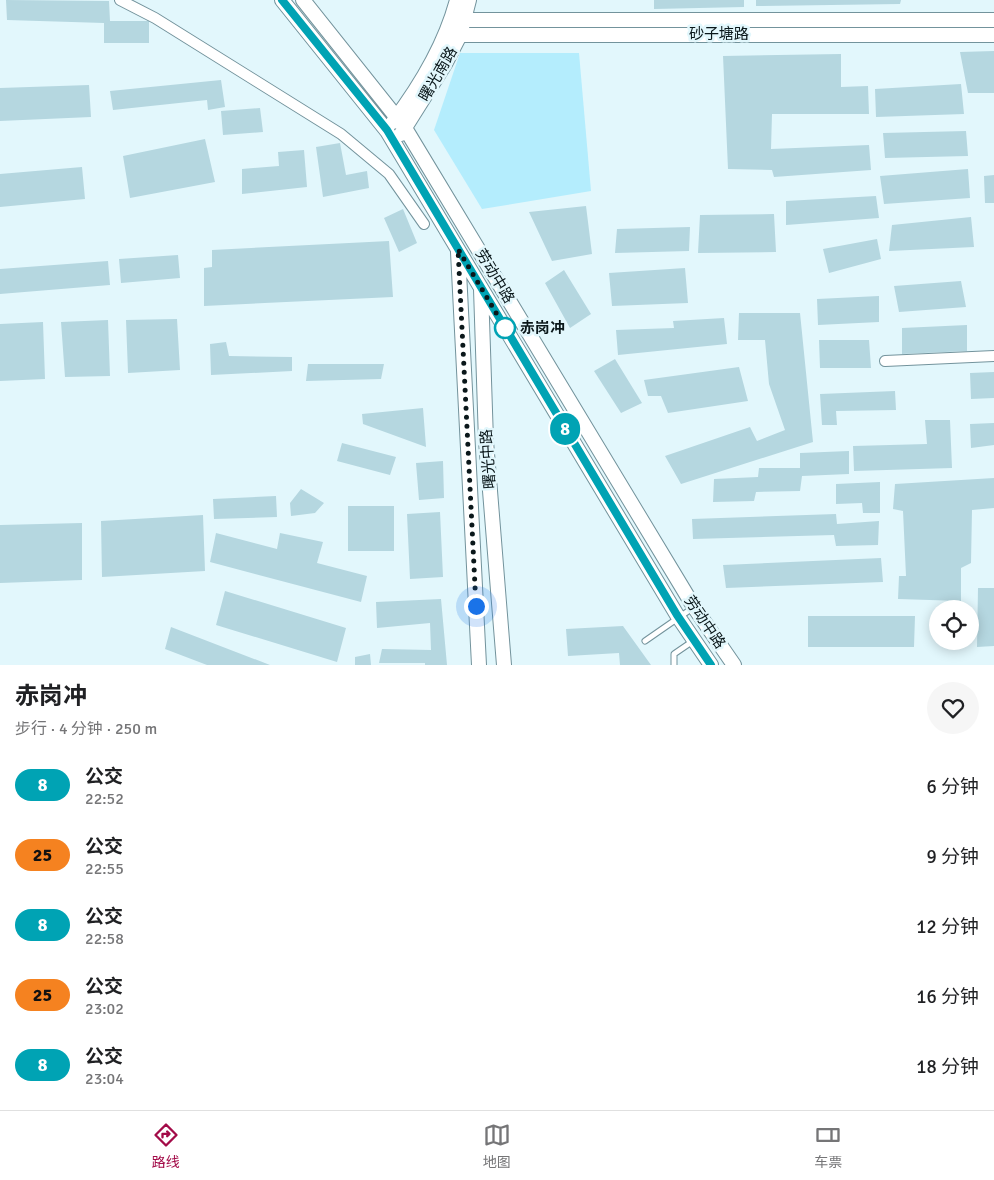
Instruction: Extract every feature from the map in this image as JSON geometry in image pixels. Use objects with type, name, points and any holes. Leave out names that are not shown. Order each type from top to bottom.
[{"type":"street","points":[[120,0],[155,18],[341,134],[389,174],[424,224]]},
{"type":"street","name":"劳动中路","points":[[282,0],[387,130],[679,618],[711,665]]},
{"type":"street","name":"劳动中路","points":[[303,0],[401,122],[694,607],[734,665]]},
{"type":"street","name":"曙光南路","points":[[387,130],[401,122],[446,64],[460,35],[457,20],[457,0]]},
{"type":"street","name":"曙光南路","points":[[394,143],[401,122],[445,36],[468,0]]},
{"type":"street","name":"砂子塘路","points":[[457,20],[994,20]]},
{"type":"street","name":"砂子塘路","points":[[445,36],[994,35]]},
{"type":"street","name":"曙光中路","points":[[458,249],[479,665]]},
{"type":"street","name":"曙光中路","points":[[481,252],[486,441],[504,665]]},
{"type":"street","points":[[885,361],[994,356]]},
{"type":"lane","points":[[645,641],[694,607]]},
{"type":"lane","points":[[674,665],[674,654],[694,640]]},
{"type":"shaded area","points":[[460,53],[579,53],[591,191],[482,209],[434,130]]},
{"type":"building","points":[[6,0],[109,1],[110,21],[149,21],[149,43],[104,43],[104,23],[7,20]]},
{"type":"building","points":[[654,0],[744,0],[744,7],[654,9]]},
{"type":"building","points":[[756,0],[901,0],[900,4],[756,6]]},
{"type":"building","points":[[994,51],[994,93],[968,93],[960,52]]},
{"type":"building","points":[[841,54],[841,87],[868,86],[869,114],[772,114],[771,149],[869,145],[871,170],[774,177],[772,170],[728,169],[723,56]]},
{"type":"building","points":[[221,80],[225,107],[208,110],[207,100],[113,110],[110,91]]},
{"type":"building","points":[[961,84],[964,114],[876,117],[875,89]]},
{"type":"building","points":[[89,85],[91,117],[0,121],[0,88]]},
{"type":"building","points":[[260,108],[263,132],[223,135],[221,111]]},
{"type":"building","points":[[966,131],[968,156],[885,158],[883,133]]},
{"type":"building","points":[[205,139],[215,182],[130,198],[123,156]]},
{"type":"building","points":[[340,143],[346,175],[367,171],[369,188],[323,197],[316,147]]},
{"type":"building","points":[[304,150],[307,187],[242,194],[242,169],[279,166],[278,152]]},
{"type":"building","points":[[82,167],[85,199],[0,207],[0,174]]},
{"type":"building","points":[[968,169],[970,198],[884,204],[880,176]]},
{"type":"building","points":[[994,175],[994,203],[985,203],[984,176]]},
{"type":"building","points":[[876,196],[879,218],[786,225],[786,201]]},
{"type":"building","points":[[586,206],[592,254],[552,261],[529,212]]},
{"type":"building","points":[[403,209],[417,243],[399,252],[384,218]]},
{"type":"building","points":[[774,214],[776,252],[698,253],[700,215]]},
{"type":"building","points":[[971,217],[974,247],[889,251],[892,225]]},
{"type":"building","points":[[690,227],[689,251],[615,253],[617,229]]},
{"type":"building","points":[[877,239],[881,259],[829,273],[823,249]]},
{"type":"building","points":[[389,241],[393,297],[204,306],[204,268],[212,267],[212,250]]},
{"type":"building","points":[[178,255],[180,278],[121,283],[119,259]]},
{"type":"building","points":[[108,261],[110,285],[0,294],[0,269]]},
{"type":"building","points":[[685,268],[688,303],[612,306],[609,273]]},
{"type":"building","points":[[564,270],[591,314],[570,328],[545,283]]},
{"type":"building","points":[[961,281],[966,307],[899,312],[894,286]]},
{"type":"building","points":[[879,296],[879,322],[818,325],[817,299]]},
{"type":"building","points":[[739,313],[800,313],[813,442],[681,484],[665,456],[750,427],[757,441],[785,430],[769,384],[765,340],[738,340]]},
{"type":"building","points":[[724,318],[727,344],[618,355],[616,330],[674,328],[673,321]]},
{"type":"building","points":[[177,319],[180,370],[128,373],[126,320]]},
{"type":"building","points":[[108,320],[110,376],[65,377],[61,322]]},
{"type":"building","points":[[43,322],[45,379],[0,381],[0,324]]},
{"type":"building","points":[[967,325],[967,351],[902,354],[902,328]]},
{"type":"building","points":[[819,340],[869,340],[871,368],[820,368]]},
{"type":"building","points":[[226,342],[229,356],[292,357],[292,371],[211,375],[210,344]]},
{"type":"building","points":[[615,359],[642,403],[621,413],[594,371]]},
{"type":"building","points":[[308,364],[384,364],[381,379],[306,381]]},
{"type":"building","points":[[739,367],[748,401],[668,413],[661,396],[648,396],[644,380]]},
{"type":"building","points":[[994,372],[994,398],[971,399],[970,373]]},
{"type":"building","points":[[895,391],[896,410],[836,411],[837,425],[822,425],[820,394]]},
{"type":"building","points":[[423,408],[426,447],[363,424],[362,414]]},
{"type":"building","points":[[925,420],[950,420],[952,468],[854,471],[853,446],[927,444]]},
{"type":"building","points":[[994,423],[994,445],[971,448],[970,424]]},
{"type":"building","points":[[342,443],[396,457],[390,475],[337,461]]},
{"type":"building","points":[[849,451],[849,474],[802,476],[800,491],[756,492],[754,501],[713,502],[714,479],[758,477],[759,468],[800,468],[800,453]]},
{"type":"building","points":[[443,461],[444,498],[419,500],[416,463]]},
{"type":"building","points":[[994,478],[994,508],[972,510],[971,563],[961,568],[961,600],[898,599],[899,576],[906,576],[903,511],[893,509],[895,484]]},
{"type":"building","points":[[880,482],[880,513],[863,513],[862,503],[836,504],[836,484]]},
{"type":"building","points":[[301,489],[324,503],[315,513],[291,516],[290,503]]},
{"type":"building","points":[[276,496],[277,517],[214,519],[213,499]]},
{"type":"building","points":[[348,506],[394,506],[394,551],[348,551]]},
{"type":"building","points":[[440,512],[443,577],[410,579],[407,514]]},
{"type":"building","points":[[836,514],[837,524],[879,521],[878,545],[836,546],[834,535],[693,539],[692,519]]},
{"type":"building","points":[[203,515],[205,571],[102,577],[101,521]]},
{"type":"building","points":[[82,523],[82,580],[0,583],[0,525]]},
{"type":"building","points":[[216,533],[277,549],[280,533],[323,542],[317,563],[367,576],[361,602],[210,562]]},
{"type":"building","points":[[881,558],[883,582],[726,588],[723,565]]},
{"type":"building","points":[[978,588],[994,588],[994,646],[979,647]]},
{"type":"building","points":[[225,591],[346,628],[337,662],[216,625]]},
{"type":"building","points":[[441,599],[447,665],[379,663],[382,649],[431,650],[430,623],[377,628],[376,602]]},
{"type":"building","points":[[808,616],[915,616],[914,647],[808,647]]},
{"type":"building","points":[[623,626],[651,665],[620,665],[619,653],[568,656],[566,629]]},
{"type":"building","points":[[171,627],[270,665],[207,665],[165,649]]},
{"type":"building","points":[[370,654],[371,665],[355,665],[355,657]]},
{"type":"bus line","name":"8","points":[[282,0],[387,130],[677,615],[711,665]]},
{"type":"place","name":"赤岗冲","points":[[505,328]]},
{"type":"route","points":[[476,606],[458,249],[505,328]]}]
